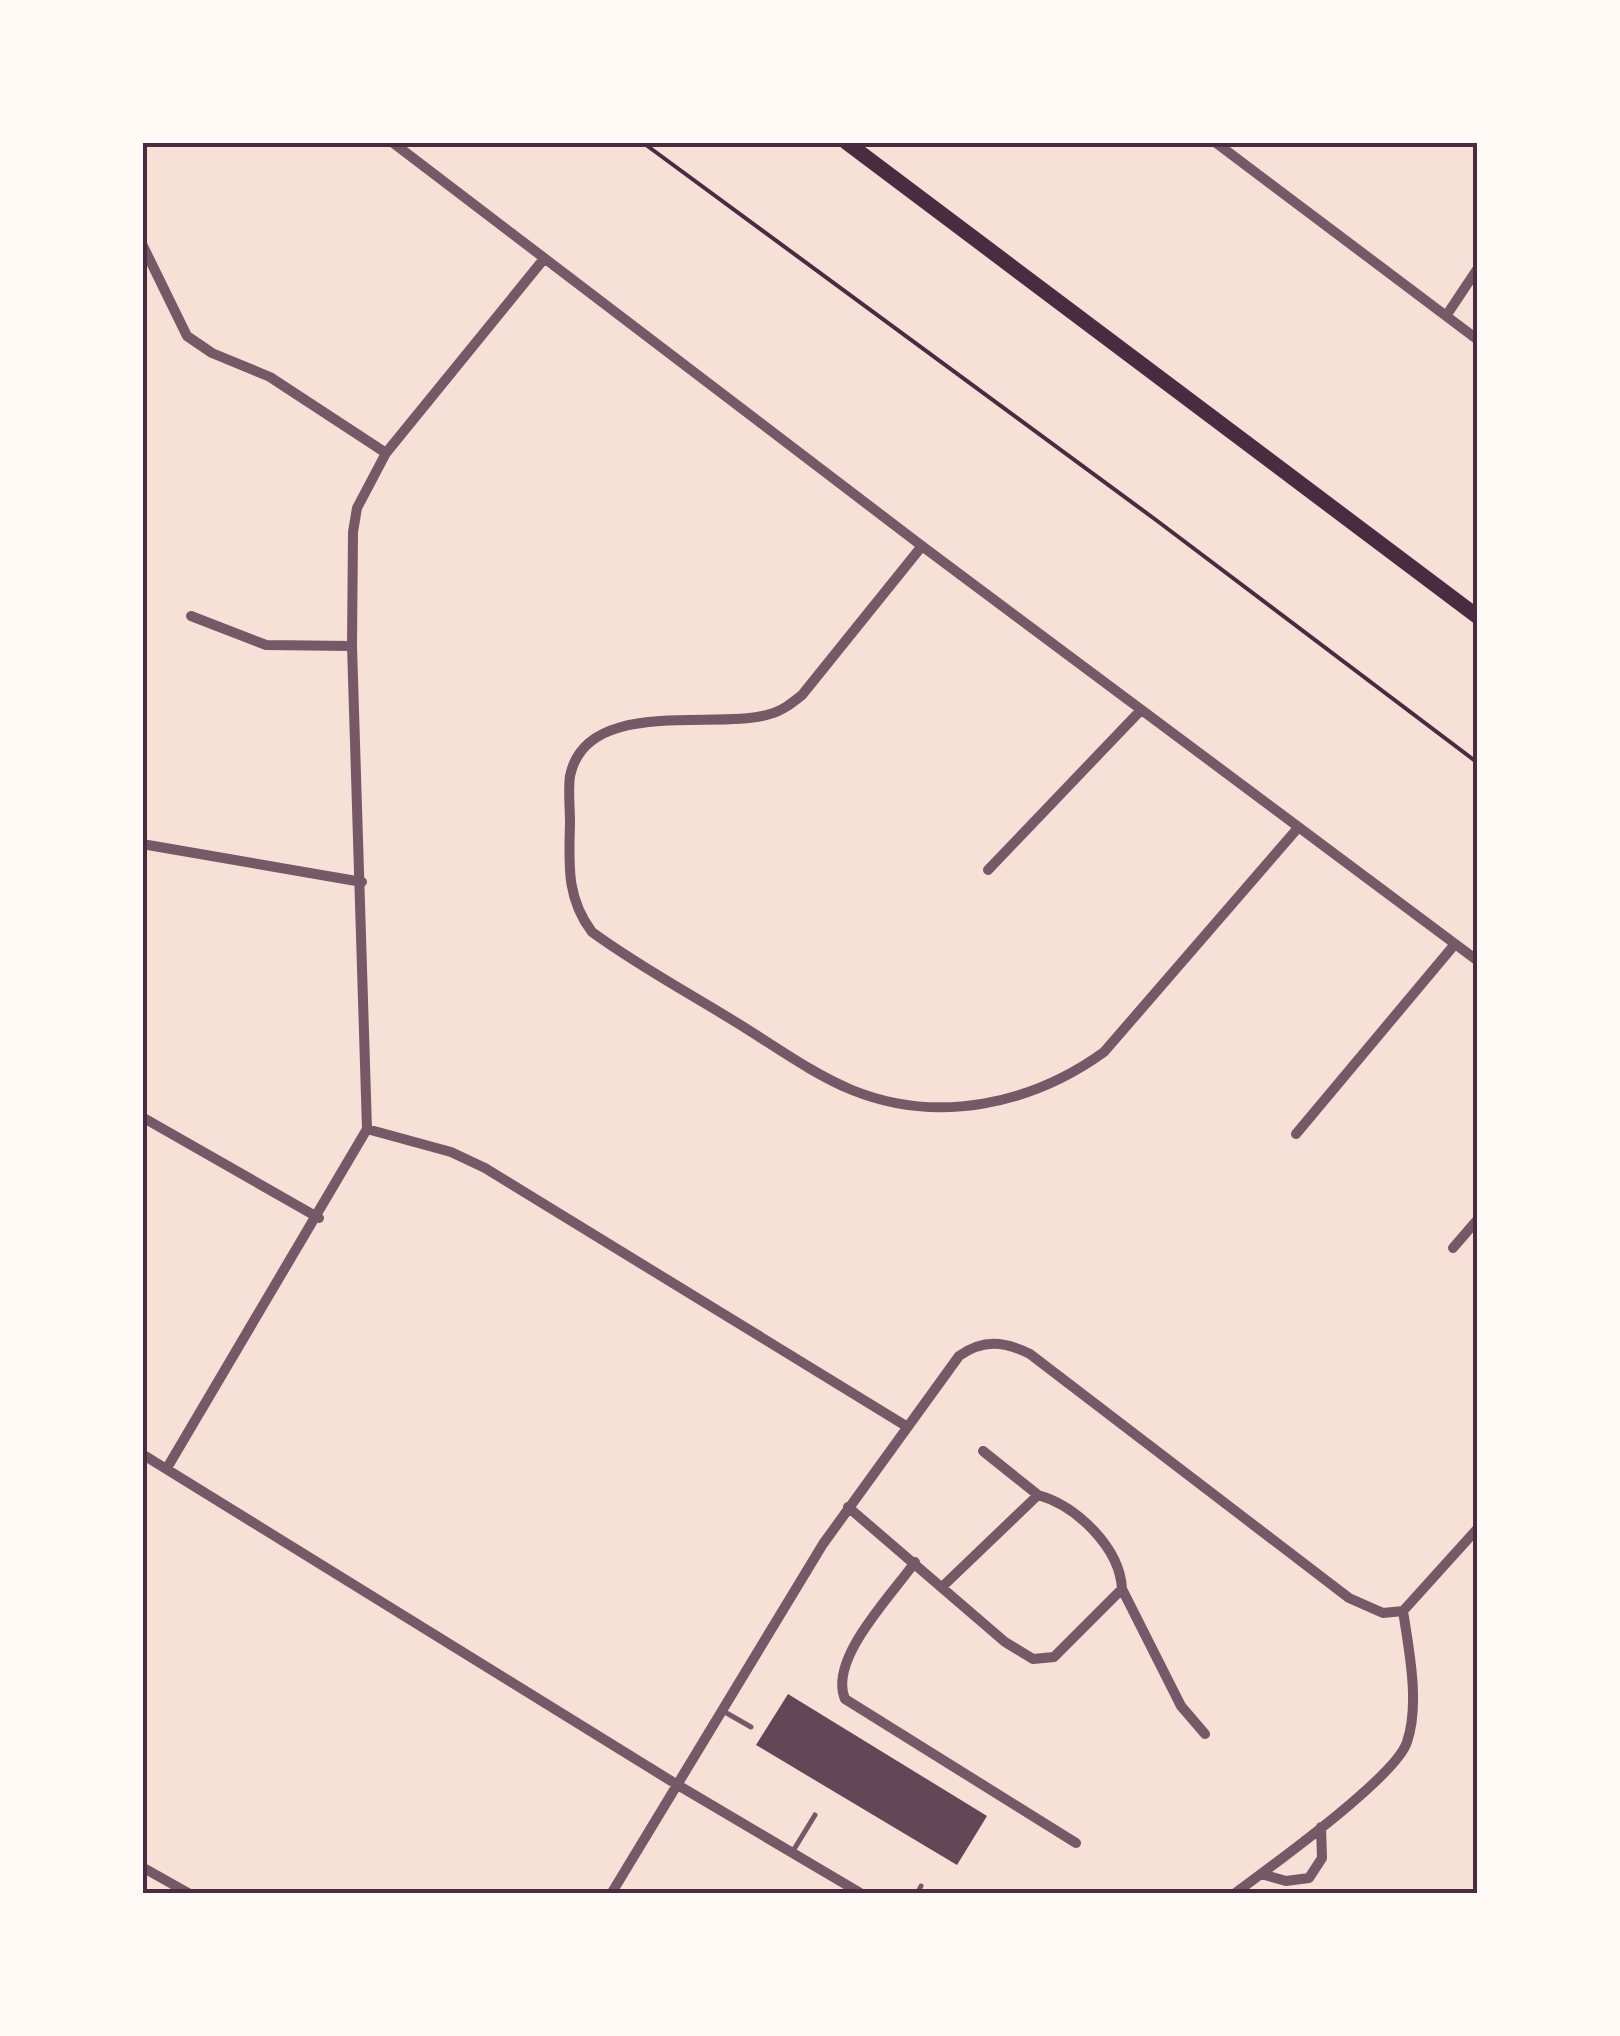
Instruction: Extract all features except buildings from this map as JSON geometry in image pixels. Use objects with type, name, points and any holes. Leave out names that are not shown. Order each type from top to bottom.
[{"type":"main road","points":[[846,142],[1478,616]]},
{"type":"street","points":[[392,142],[1297,829],[1478,960]]},
{"type":"street","points":[[1216,142],[1478,340]]},
{"type":"street","points":[[142,244],[192,340],[270,377],[386,454]]},
{"type":"street","points":[[166,1468],[368,1129],[352,646],[353,532],[364,488],[386,454],[544,260]]},
{"type":"street","points":[[1446,316],[1478,268]]},
{"type":"street","points":[[922,546],[802,695],[784,709],[758,717],[626,724],[588,747],[570,776],[569,877],[573,901],[592,932],[854,1090],[912,1104],[994,1104],[1019,1098],[1075,1073],[1104,1052],[1297,829]]},
{"type":"street","points":[[191,616],[266,645],[317,649],[352,646]]},
{"type":"street","points":[[988,870],[1141,710]]},
{"type":"street","points":[[142,844],[362,882]]},
{"type":"street","points":[[1296,1134],[1455,944]]},
{"type":"street","points":[[142,1118],[318,1218]]},
{"type":"street","points":[[368,1129],[450,1152],[486,1168],[906,1426]]},
{"type":"street","points":[[1453,1248],[1478,1219]]},
{"type":"street","points":[[610,1894],[848,1506],[959,1356],[975,1345],[998,1344],[1022,1350],[1349,1598],[1383,1612],[1403,1611],[1478,1528]]},
{"type":"street","points":[[983,1451],[1038,1495],[1059,1502],[1111,1549],[1121,1570],[1122,1589],[1181,1706],[1205,1734]]},
{"type":"street","points":[[142,1454],[676,1784],[862,1894]]},
{"type":"street","points":[[942,1587],[1038,1495]]},
{"type":"street","points":[[848,1506],[1005,1642],[1042,1661],[1054,1657],[1122,1589]]},
{"type":"street","points":[[915,1562],[848,1655],[840,1675],[845,1700],[1076,1843]]},
{"type":"street","points":[[1234,1894],[1321,1827],[1400,1757],[1407,1743],[1410,1680],[1403,1611]]},
{"type":"street","points":[[1261,1874],[1292,1882],[1309,1878],[1322,1858],[1321,1827]]},
{"type":"street","points":[[142,1868],[190,1894]]},
{"type":"lane","points":[[720,1710],[751,1726]]},
{"type":"lane","points":[[793,1851],[815,1815]]},
{"type":"lane","points":[[917,1894],[921,1886]]},
{"type":"path","points":[[642,142],[1156,520],[1478,763]]}]
